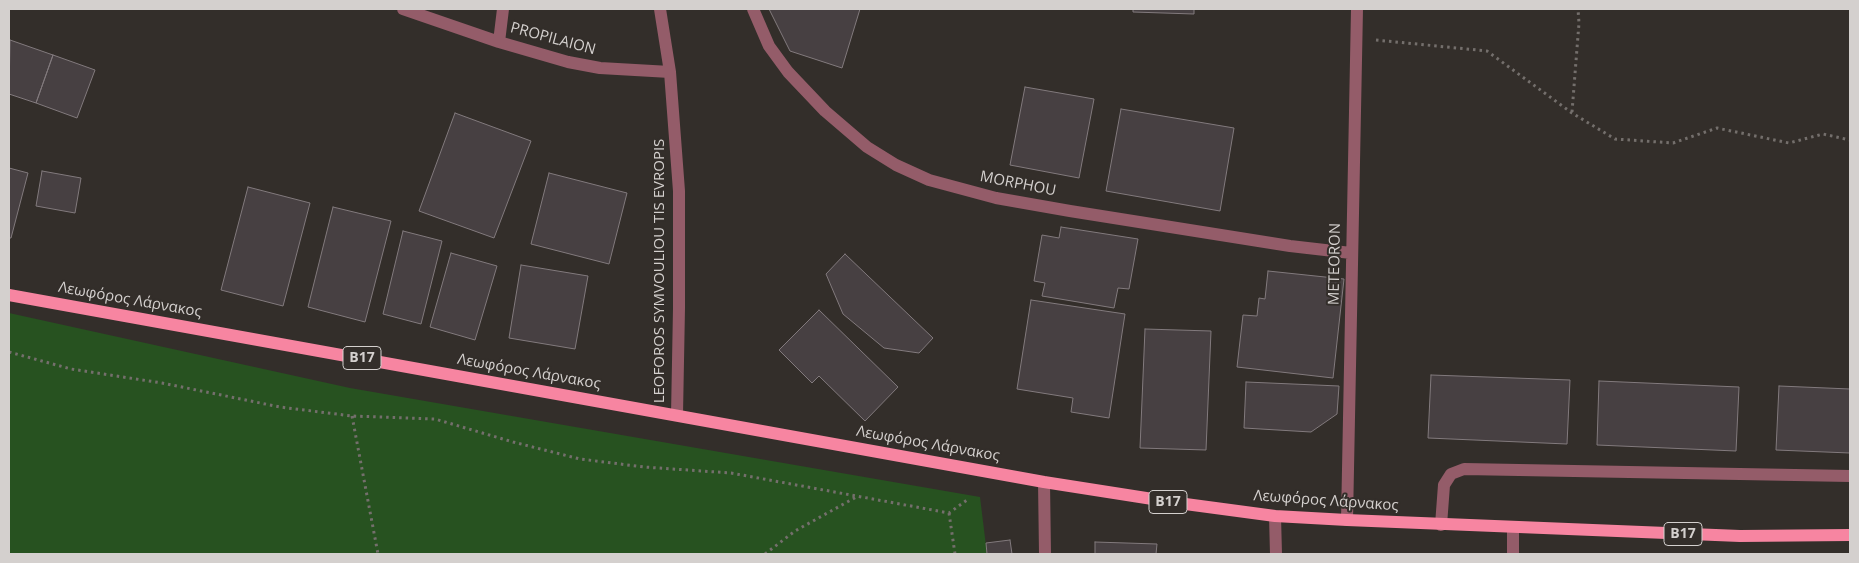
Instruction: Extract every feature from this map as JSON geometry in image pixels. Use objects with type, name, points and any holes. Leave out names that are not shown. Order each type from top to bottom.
[{"type":"main road","name":"Λεωφόρος Λάρνακος","points":[[9,295],[1044,482],[1275,516],[1441,525],[1740,536],[1850,535]]},
{"type":"street","name":"PROPILAION","points":[[403,9],[499,42],[568,62],[600,68],[670,72]]},
{"type":"street","points":[[499,42],[504,9]]},
{"type":"street","name":"LEOFOROS SYMVOULIOU TIS EVROPIS","points":[[660,9],[670,72],[678,192],[679,308],[677,415]]},
{"type":"street","name":"MORPHOU","points":[[753,9],[769,46],[788,72],[825,111],[867,147],[896,165],[929,180],[996,198],[1061,210],[1290,246],[1351,253]]},
{"type":"street","name":"METEORON","points":[[1347,520],[1357,9]]},
{"type":"street","points":[[1441,525],[1444,485],[1451,474],[1464,469],[1850,476]]},
{"type":"street","points":[[1044,482],[1045,554]]},
{"type":"street","points":[[1275,516],[1276,554]]},
{"type":"street","points":[[1513,528],[1513,554]]},
{"type":"path","points":[[1572,113],[1579,23],[1578,9]]},
{"type":"path","points":[[1356,38],[1487,51],[1572,113],[1614,139],[1674,143],[1717,128],[1789,143],[1823,134],[1850,140]]},
{"type":"path","points":[[9,352],[71,369],[162,383],[280,407],[352,416],[435,419],[580,459],[644,467],[732,474],[949,513],[967,500]]},
{"type":"path","points":[[352,416],[378,554]]},
{"type":"path","points":[[765,554],[795,531],[858,496]]},
{"type":"path","points":[[949,513],[955,554]]},
{"type":"green space","points":[[9,313],[350,388],[980,497],[987,554],[9,554]]},
{"type":"building","points":[[769,9],[860,9],[842,68],[790,51]]},
{"type":"building","points":[[1133,9],[1194,9],[1194,14],[1133,12]]},
{"type":"building","points":[[10,40],[53,55],[36,103],[9,94]]},
{"type":"building","points":[[53,55],[95,70],[77,118],[36,103]]},
{"type":"building","points":[[1025,87],[1094,99],[1079,178],[1010,165]]},
{"type":"building","points":[[1121,109],[1234,128],[1220,211],[1106,191]]},
{"type":"building","points":[[455,113],[531,141],[494,238],[419,211]]},
{"type":"building","points":[[9,168],[28,173],[11,238],[9,238]]},
{"type":"building","points":[[42,171],[81,178],[75,213],[36,206]]},
{"type":"building","points":[[549,173],[627,193],[609,264],[531,244]]},
{"type":"building","points":[[248,187],[310,203],[283,306],[221,290]]},
{"type":"building","points":[[333,207],[391,221],[365,322],[308,307]]},
{"type":"building","points":[[1061,227],[1138,239],[1129,289],[1118,288],[1114,308],[1042,296],[1045,283],[1034,281],[1042,235],[1059,238]]},
{"type":"building","points":[[403,231],[442,241],[421,324],[383,314]]},
{"type":"building","points":[[451,253],[497,266],[475,340],[430,327]]},
{"type":"building","points":[[845,254],[933,338],[919,353],[884,348],[843,314],[826,274]]},
{"type":"building","points":[[521,265],[588,276],[575,349],[509,338]]},
{"type":"building","points":[[1268,271],[1344,279],[1333,378],[1237,367],[1243,315],[1257,316],[1259,298],[1265,299]]},
{"type":"building","points":[[1031,300],[1125,314],[1109,418],[1071,412],[1073,398],[1017,389]]},
{"type":"building","points":[[819,310],[898,387],[865,421],[819,376],[812,383],[779,350]]},
{"type":"building","points":[[1145,329],[1211,331],[1206,450],[1140,448]]},
{"type":"building","points":[[1431,375],[1570,380],[1567,444],[1428,438]]},
{"type":"building","points":[[1599,381],[1739,387],[1736,451],[1597,445]]},
{"type":"building","points":[[1246,382],[1339,386],[1337,414],[1311,432],[1244,428]]},
{"type":"building","points":[[1779,386],[1850,389],[1850,453],[1776,450]]},
{"type":"building","points":[[1010,540],[1012,554],[987,554],[986,543]]},
{"type":"building","points":[[1095,542],[1157,544],[1156,554],[1095,554]]}]
